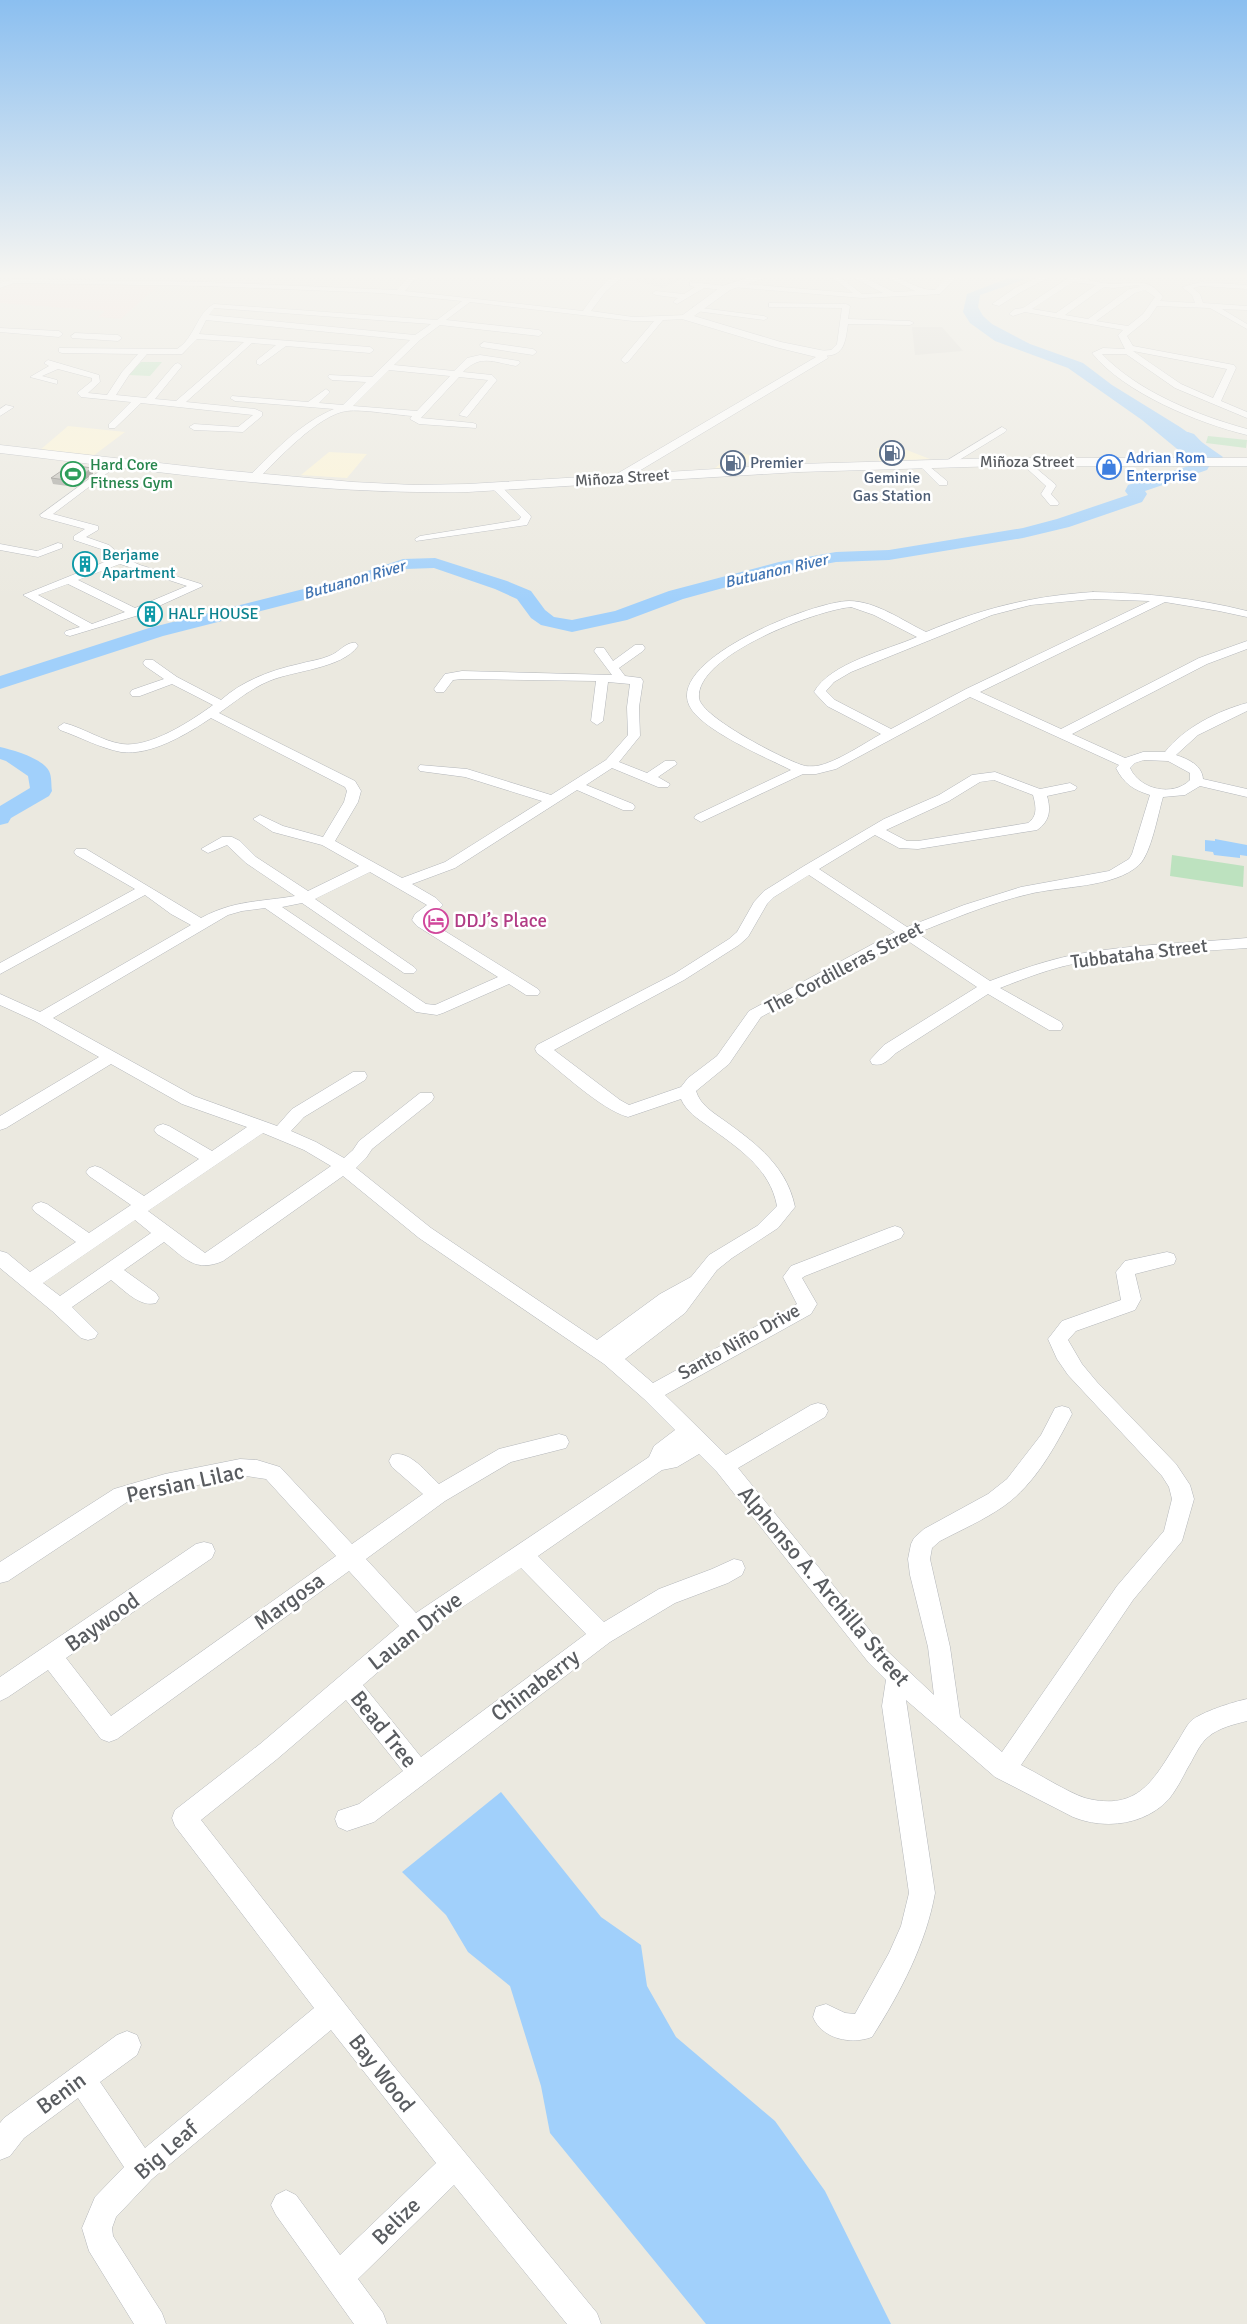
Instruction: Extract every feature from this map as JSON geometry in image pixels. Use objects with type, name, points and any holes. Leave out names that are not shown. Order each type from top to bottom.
[{"type":"main road","points":[[617,478],[782,382]]},
{"type":"main road","name":"Miñoza Street","points":[[0,449],[253,478],[400,488],[495,486],[799,468],[948,463],[1242,462]]},
{"type":"street","points":[[44,388],[53,382]]},
{"type":"street","points":[[93,382],[82,393],[84,395],[255,412],[259,414],[240,429],[194,427]]},
{"type":"street","points":[[109,398],[121,382]]},
{"type":"street","points":[[112,426],[143,401],[162,382]]},
{"type":"street","points":[[179,404],[203,382]]},
{"type":"street","points":[[253,478],[298,435],[326,416],[345,408],[370,382]]},
{"type":"street","points":[[417,417],[448,382]]},
{"type":"street","points":[[464,415],[491,382]]},
{"type":"street","points":[[1133,382],[1219,424],[1247,432]]},
{"type":"street","points":[[1173,382],[1247,415]]},
{"type":"street","points":[[1178,386],[1182,382]]},
{"type":"street","points":[[1216,401],[1225,382]]},
{"type":"street","points":[[249,399],[258,390]]},
{"type":"street","points":[[310,405],[326,392]]},
{"type":"street","points":[[190,394],[205,395]]},
{"type":"street","points":[[222,397],[345,408],[473,426]]},
{"type":"street","points":[[1228,406],[1247,407]]},
{"type":"street","points":[[0,413],[9,407]]},
{"type":"street","points":[[948,463],[1002,430]]},
{"type":"street","points":[[70,633],[135,613],[197,586],[136,567],[120,560],[105,547],[78,538],[94,528],[45,515],[115,462]]},
{"type":"street","points":[[1025,462],[1051,486],[1046,492],[1054,503]]},
{"type":"street","points":[[923,464],[943,483]]},
{"type":"street","points":[[420,539],[504,528],[523,523],[526,517],[495,486]]},
{"type":"street","points":[[0,547],[40,554],[58,546]]},
{"type":"street","points":[[91,628],[30,595],[120,560]]},
{"type":"street","points":[[69,580],[135,613]]},
{"type":"street","points":[[891,734],[832,703],[820,692],[822,686],[844,671],[927,637],[984,614],[1030,602],[1087,597],[1163,599],[1214,606],[1247,614]]},
{"type":"street","points":[[927,637],[862,606],[843,604],[798,618],[741,643],[714,664],[700,678],[692,699],[696,708],[721,727],[801,770],[812,771],[831,766],[970,692],[1163,599]]},
{"type":"street","points":[[1061,734],[1203,660],[1247,645]]},
{"type":"street","points":[[64,727],[123,748],[137,748],[158,740],[210,713],[229,698],[264,679],[289,670],[342,656],[352,646]]},
{"type":"street","points":[[612,667],[639,648]]},
{"type":"street","points":[[600,651],[622,680]]},
{"type":"street","points":[[148,663],[173,680],[222,705]]},
{"type":"street","points":[[403,883],[450,865],[553,800],[611,763],[634,736],[633,707],[637,681],[602,678],[462,675],[449,677],[440,689]]},
{"type":"street","points":[[597,721],[602,678]]},
{"type":"street","points":[[136,693],[173,680]]},
{"type":"street","points":[[970,692],[1126,763]]},
{"type":"street","points":[[1168,757],[1174,748],[1195,732],[1247,707]]},
{"type":"street","points":[[210,713],[350,784],[354,791],[351,802],[328,842]]},
{"type":"street","points":[[1143,756],[1168,757],[1191,767],[1198,777],[1195,785],[1184,791],[1158,792],[1129,780],[1123,768],[1126,763],[1143,756]]},
{"type":"street","points":[[611,763],[663,784]]},
{"type":"street","points":[[648,778],[670,764]]},
{"type":"street","points":[[425,768],[467,773],[553,800]]},
{"type":"street","points":[[701,818],[801,770]]},
{"type":"street","points":[[1055,1026],[988,987],[809,870],[876,830],[944,798],[982,776],[1002,778],[1039,793],[1070,787]]},
{"type":"street","points":[[1197,781],[1247,794]]},
{"type":"street","points":[[576,785],[628,808]]},
{"type":"street","name":"The Cordilleras Street","points":[[809,870],[769,894],[761,902],[743,934],[734,942],[679,977],[544,1049],[614,1104],[628,1111],[687,1091],[694,1082],[723,1060],[755,1014],[906,932],[969,908],[1026,890],[1099,878],[1125,869],[1134,862],[1139,854],[1158,792]]},
{"type":"street","points":[[876,830],[904,845],[918,845],[1032,827],[1040,822],[1043,816],[1043,804],[1039,793]]},
{"type":"street","points":[[260,819],[278,829],[328,842],[403,883],[436,905],[420,916],[419,920],[422,923],[532,992]]},
{"type":"street","points":[[208,849],[227,840],[235,844],[251,860],[409,970]]},
{"type":"street","points":[[81,852],[202,925]]},
{"type":"street","points":[[41,1018],[223,912],[239,906],[270,905],[306,898],[371,866]]},
{"type":"street","points":[[0,969],[144,890]]},
{"type":"street","points":[[270,905],[422,1009],[437,1010],[510,978]]},
{"type":"street","name":"Tubbataha Street","points":[[878,1060],[890,1048],[988,987],[1036,969],[1077,959],[1125,952],[1247,943]]},
{"type":"street","points":[[0,999],[41,1018],[188,1100],[280,1133],[310,1146],[345,1166]]},
{"type":"street","points":[[0,1124],[111,1056]]},
{"type":"street","points":[[280,1133],[298,1113],[359,1076]]},
{"type":"street","points":[[604,1354],[680,1306],[696,1281],[714,1261],[730,1249],[771,1226],[786,1208],[786,1196],[774,1173],[690,1101],[687,1091]]},
{"type":"street","points":[[96,1172],[140,1208],[164,1233],[200,1259],[207,1260],[216,1256],[345,1166],[360,1154],[365,1146],[426,1097]]},
{"type":"street","points":[[30,1282],[261,1126]]},
{"type":"street","points":[[163,1130],[212,1159]]},
{"type":"street","name":"Alphonso A. Archilla Street","points":[[345,1166],[425,1233],[604,1354],[651,1393],[724,1466],[877,1656],[898,1677],[1004,1769],[1082,1809],[1111,1813],[1128,1811],[1146,1804],[1161,1790],[1199,1729],[1230,1714],[1247,1710]]},
{"type":"street","points":[[41,1208],[89,1242]]},
{"type":"street","points":[[59,1306],[164,1233]]},
{"type":"street","name":"Santo Niño Drive","points":[[651,1393],[804,1309],[808,1304],[792,1277],[798,1272],[894,1233]]},
{"type":"street","points":[[0,1258],[59,1306],[88,1333]]},
{"type":"street","points":[[1004,1769],[1125,1593],[1174,1535],[1183,1499],[1179,1485],[1169,1470],[1075,1368],[1060,1346],[1058,1339],[1068,1326],[1128,1305],[1132,1299],[1125,1272],[1132,1266],[1166,1259]]},
{"type":"street","points":[[111,1270],[149,1298]]},
{"type":"street","points":[[724,1466],[818,1411]]},
{"type":"street","points":[[949,1721],[939,1647],[919,1559],[922,1544],[932,1535],[996,1500],[1014,1485],[1048,1441],[1062,1414]]},
{"type":"street","name":"Lauan Drive","points":[[184,1818],[268,1752],[414,1627],[658,1462],[670,1462],[695,1437]]},
{"type":"street","name":"Margosa","points":[[52,1657],[109,1731],[438,1495],[506,1455],[559,1442]]},
{"type":"street","points":[[399,1461],[438,1495]]},
{"type":"street","name":"Persian Lilac","points":[[0,1574],[121,1495],[165,1483],[240,1468],[257,1468],[273,1472],[349,1558],[414,1627]]},
{"type":"street","name":"Baywood","points":[[0,1690],[52,1657],[204,1551]]},
{"type":"street","points":[[523,1555],[602,1635]]},
{"type":"street","name":"Chinaberry","points":[[347,1819],[365,1814],[602,1635],[667,1596],[720,1576],[734,1568]]},
{"type":"street","points":[[826,2017],[840,2026],[854,2029],[862,2028],[881,1997],[913,1930],[920,1909],[922,1893],[894,1706],[898,1677]]},
{"type":"street","name":"Bead Tree","points":[[348,1685],[420,1774]]},
{"type":"street","name":"Bay Wood","points":[[184,1818],[332,2011],[454,2164],[586,2324]]},
{"type":"street","name":"Big Leaf","points":[[151,2324],[99,2241],[97,2228],[105,2208],[142,2168],[332,2011]]},
{"type":"street","name":"Benin","points":[[0,2146],[14,2128],[126,2045]]},
{"type":"street","points":[[81,2078],[142,2168]]},
{"type":"street","name":"Belize","points":[[337,2278],[454,2164]]},
{"type":"street","points":[[286,2205],[372,2324]]},
{"type":"shaded area","points":[[68,426],[125,432],[93,456],[40,450]]},
{"type":"shaded area","points":[[877,448],[904,449],[930,459],[879,461]]},
{"type":"shaded area","points":[[329,452],[367,454],[347,478],[301,475]]},
{"type":"shaded area","points":[[734,452],[755,456],[744,466],[714,469]]},
{"type":"green space","points":[[1208,436],[1247,440],[1246,448],[1206,443]]},
{"type":"green space","points":[[1172,855],[1244,866],[1243,887],[1170,876]]},
{"type":"water","points":[[1089,382],[1109,382],[1180,427],[1223,457],[1214,466],[1178,466],[1182,453],[1142,420]]},
{"type":"water","points":[[1215,839],[1247,845],[1247,856],[1240,855],[1240,858],[1214,855],[1213,852],[1205,851],[1205,840],[1215,841]]},
{"type":"water","points":[[501,1792],[601,1917],[641,1945],[647,1986],[676,2037],[775,2121],[825,2191],[891,2324],[706,2324],[550,2133],[541,2086],[510,1986],[468,1952],[446,1915],[402,1872]]},
{"type":"building","points":[[70,465],[92,468],[74,481],[51,478]]},
{"type":"waterway","name":"Butuanon River","points":[[0,683],[156,632],[353,582],[403,564],[435,563],[501,585],[524,595],[538,614],[548,621],[572,626],[620,616],[676,595],[779,567],[836,557],[889,555],[1023,533],[1063,523],[1136,498],[1139,494],[1133,491],[1134,489],[1185,474],[1201,467],[1207,456],[1188,437]]},
{"type":"waterway","name":"Butuanon River","points":[[0,753],[13,756],[39,773],[41,791],[2,814],[0,818]]},
{"type":"place","name":"Geminie Gas Station","points":[[892,453]]},
{"type":"place","name":"Premier","points":[[733,463]]},
{"type":"place","name":"Adrian Rom Enterprise","points":[[1109,467]]},
{"type":"place","name":"Hard Core Fitness Gym","points":[[73,474]]},
{"type":"place","name":"Berjame Apartment","points":[[85,564]]},
{"type":"place","name":"HALF HOUSE","points":[[150,614]]},
{"type":"place","name":"DDJ’s Place","points":[[436,921]]}]
